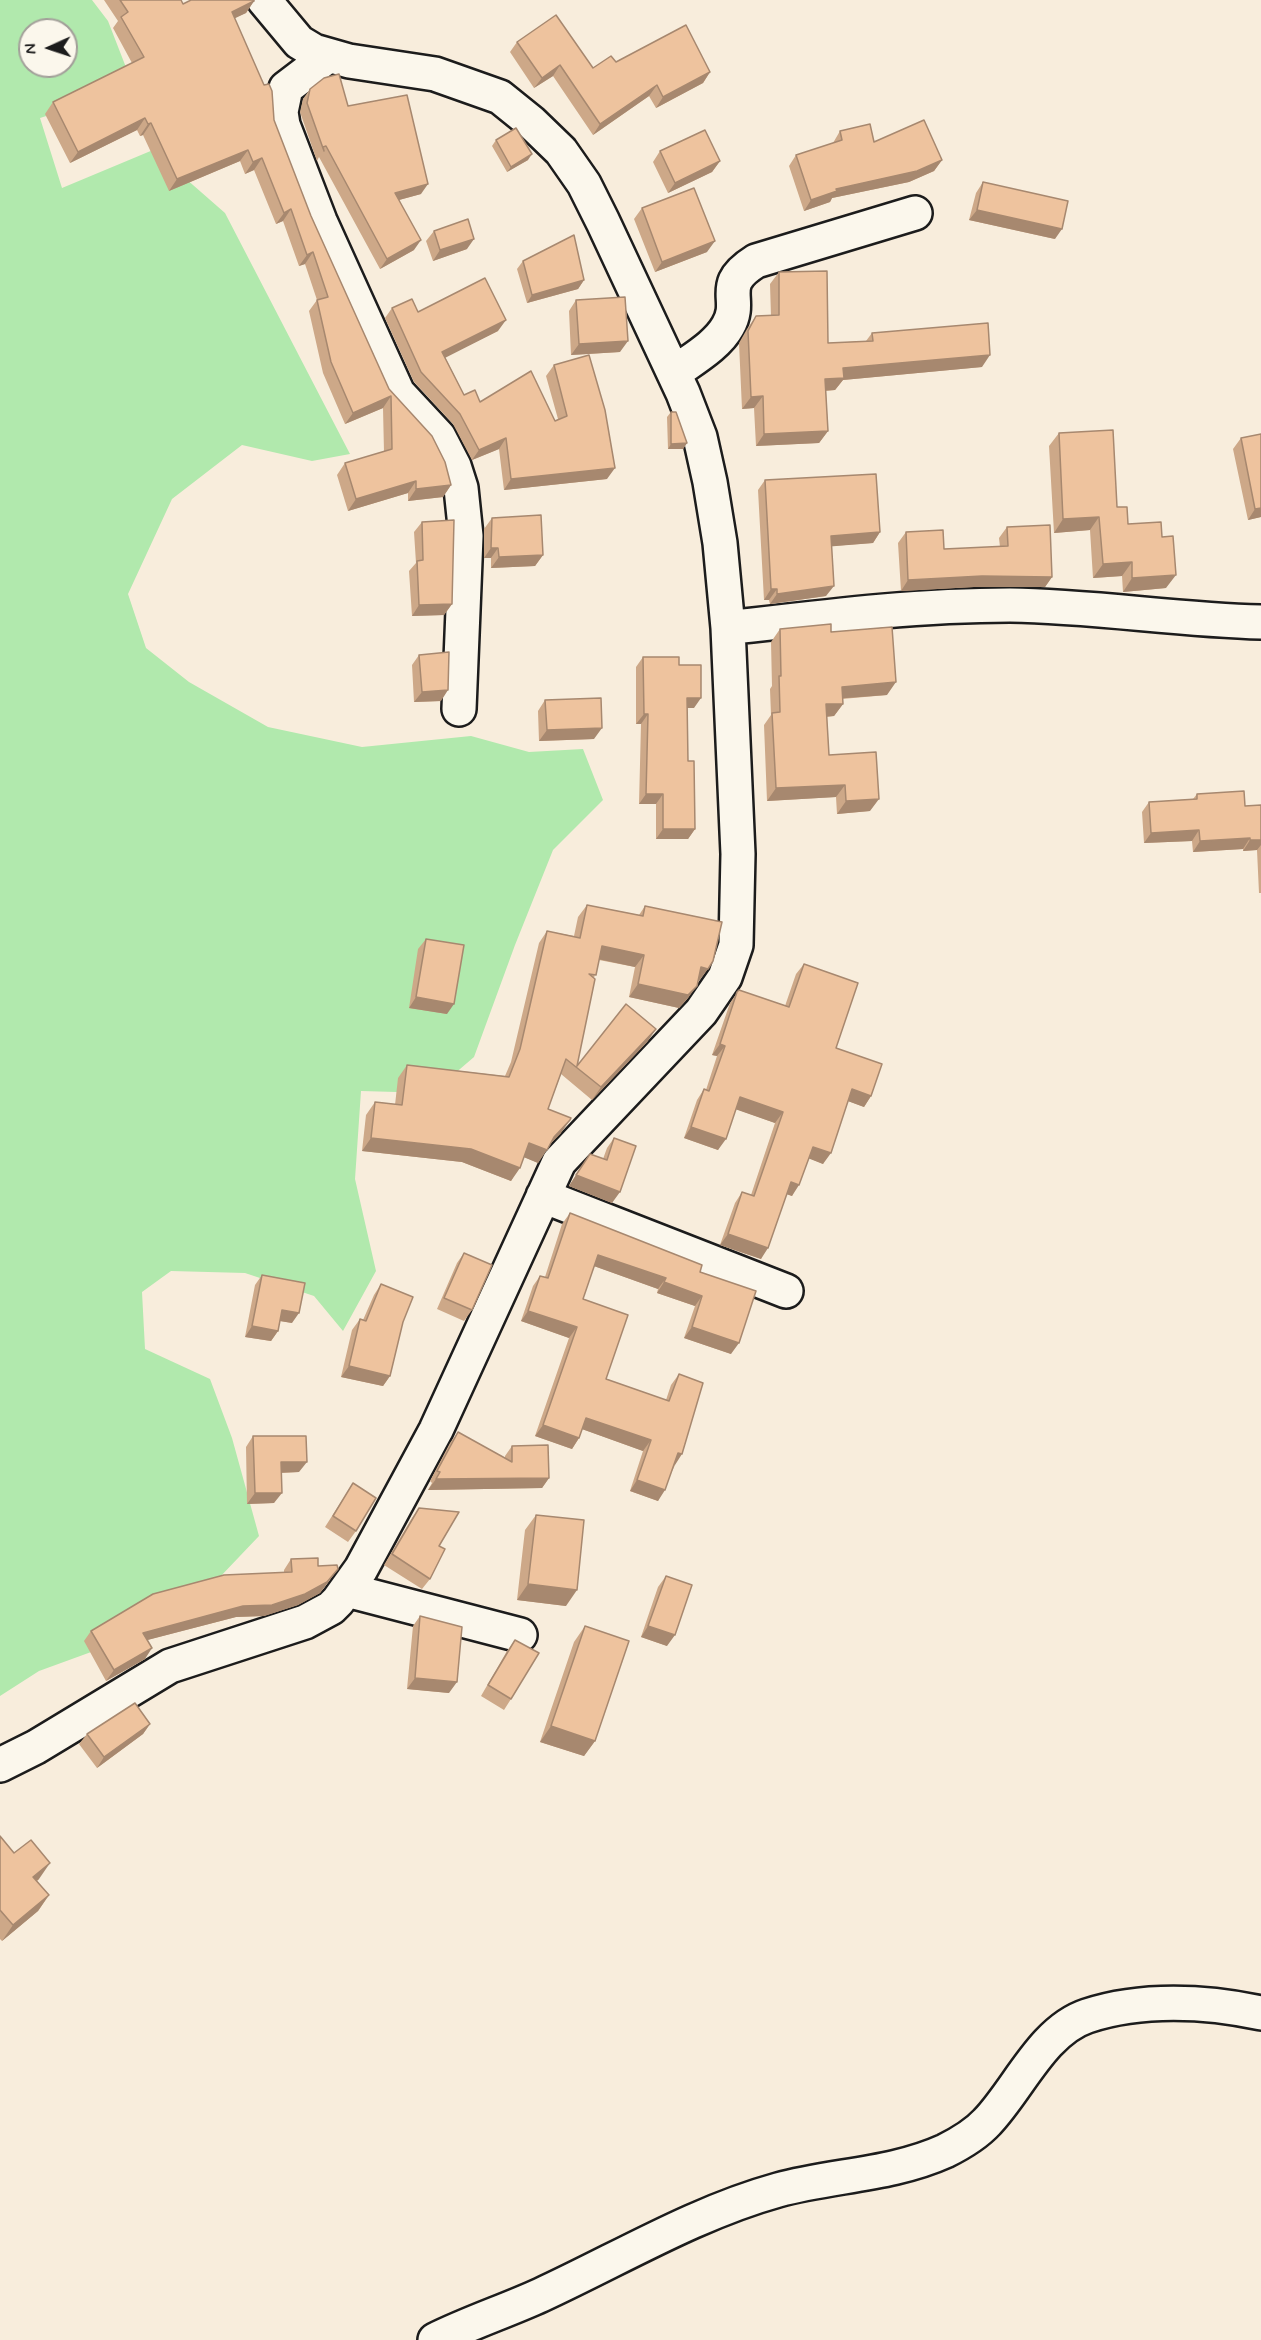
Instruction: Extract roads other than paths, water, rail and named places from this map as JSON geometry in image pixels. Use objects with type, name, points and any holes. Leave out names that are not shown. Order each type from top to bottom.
[{"type":"street","points":[[0,1765],[36,1747],[170,1666],[312,1619],[331,1608],[361,1569],[436,1430],[543,1196],[568,1150],[701,1012],[717,991],[732,960],[736,945],[738,854],[728,628],[720,543],[710,482],[700,437],[674,373],[584,184],[561,151],[531,122],[500,97],[435,74],[328,56],[299,42],[264,0]]},
{"type":"street","points":[[328,56],[286,88],[281,112],[283,125],[320,220],[398,393],[439,437],[451,458],[461,488],[466,536],[459,709]]},
{"type":"street","points":[[674,373],[714,343],[729,326],[732,287],[740,271],[756,261],[915,213]]},
{"type":"street","points":[[728,628],[913,607],[1012,605],[1261,622]]},
{"type":"street","points":[[543,1196],[786,1291]]},
{"type":"street","points":[[347,1590],[520,1635]]},
{"type":"street","points":[[435,2340],[539,2296],[666,2234],[724,2209],[778,2190],[885,2170],[945,2151],[987,2122],[1056,2036],[1078,2020],[1139,2006],[1204,2004],[1261,2013]]}]
